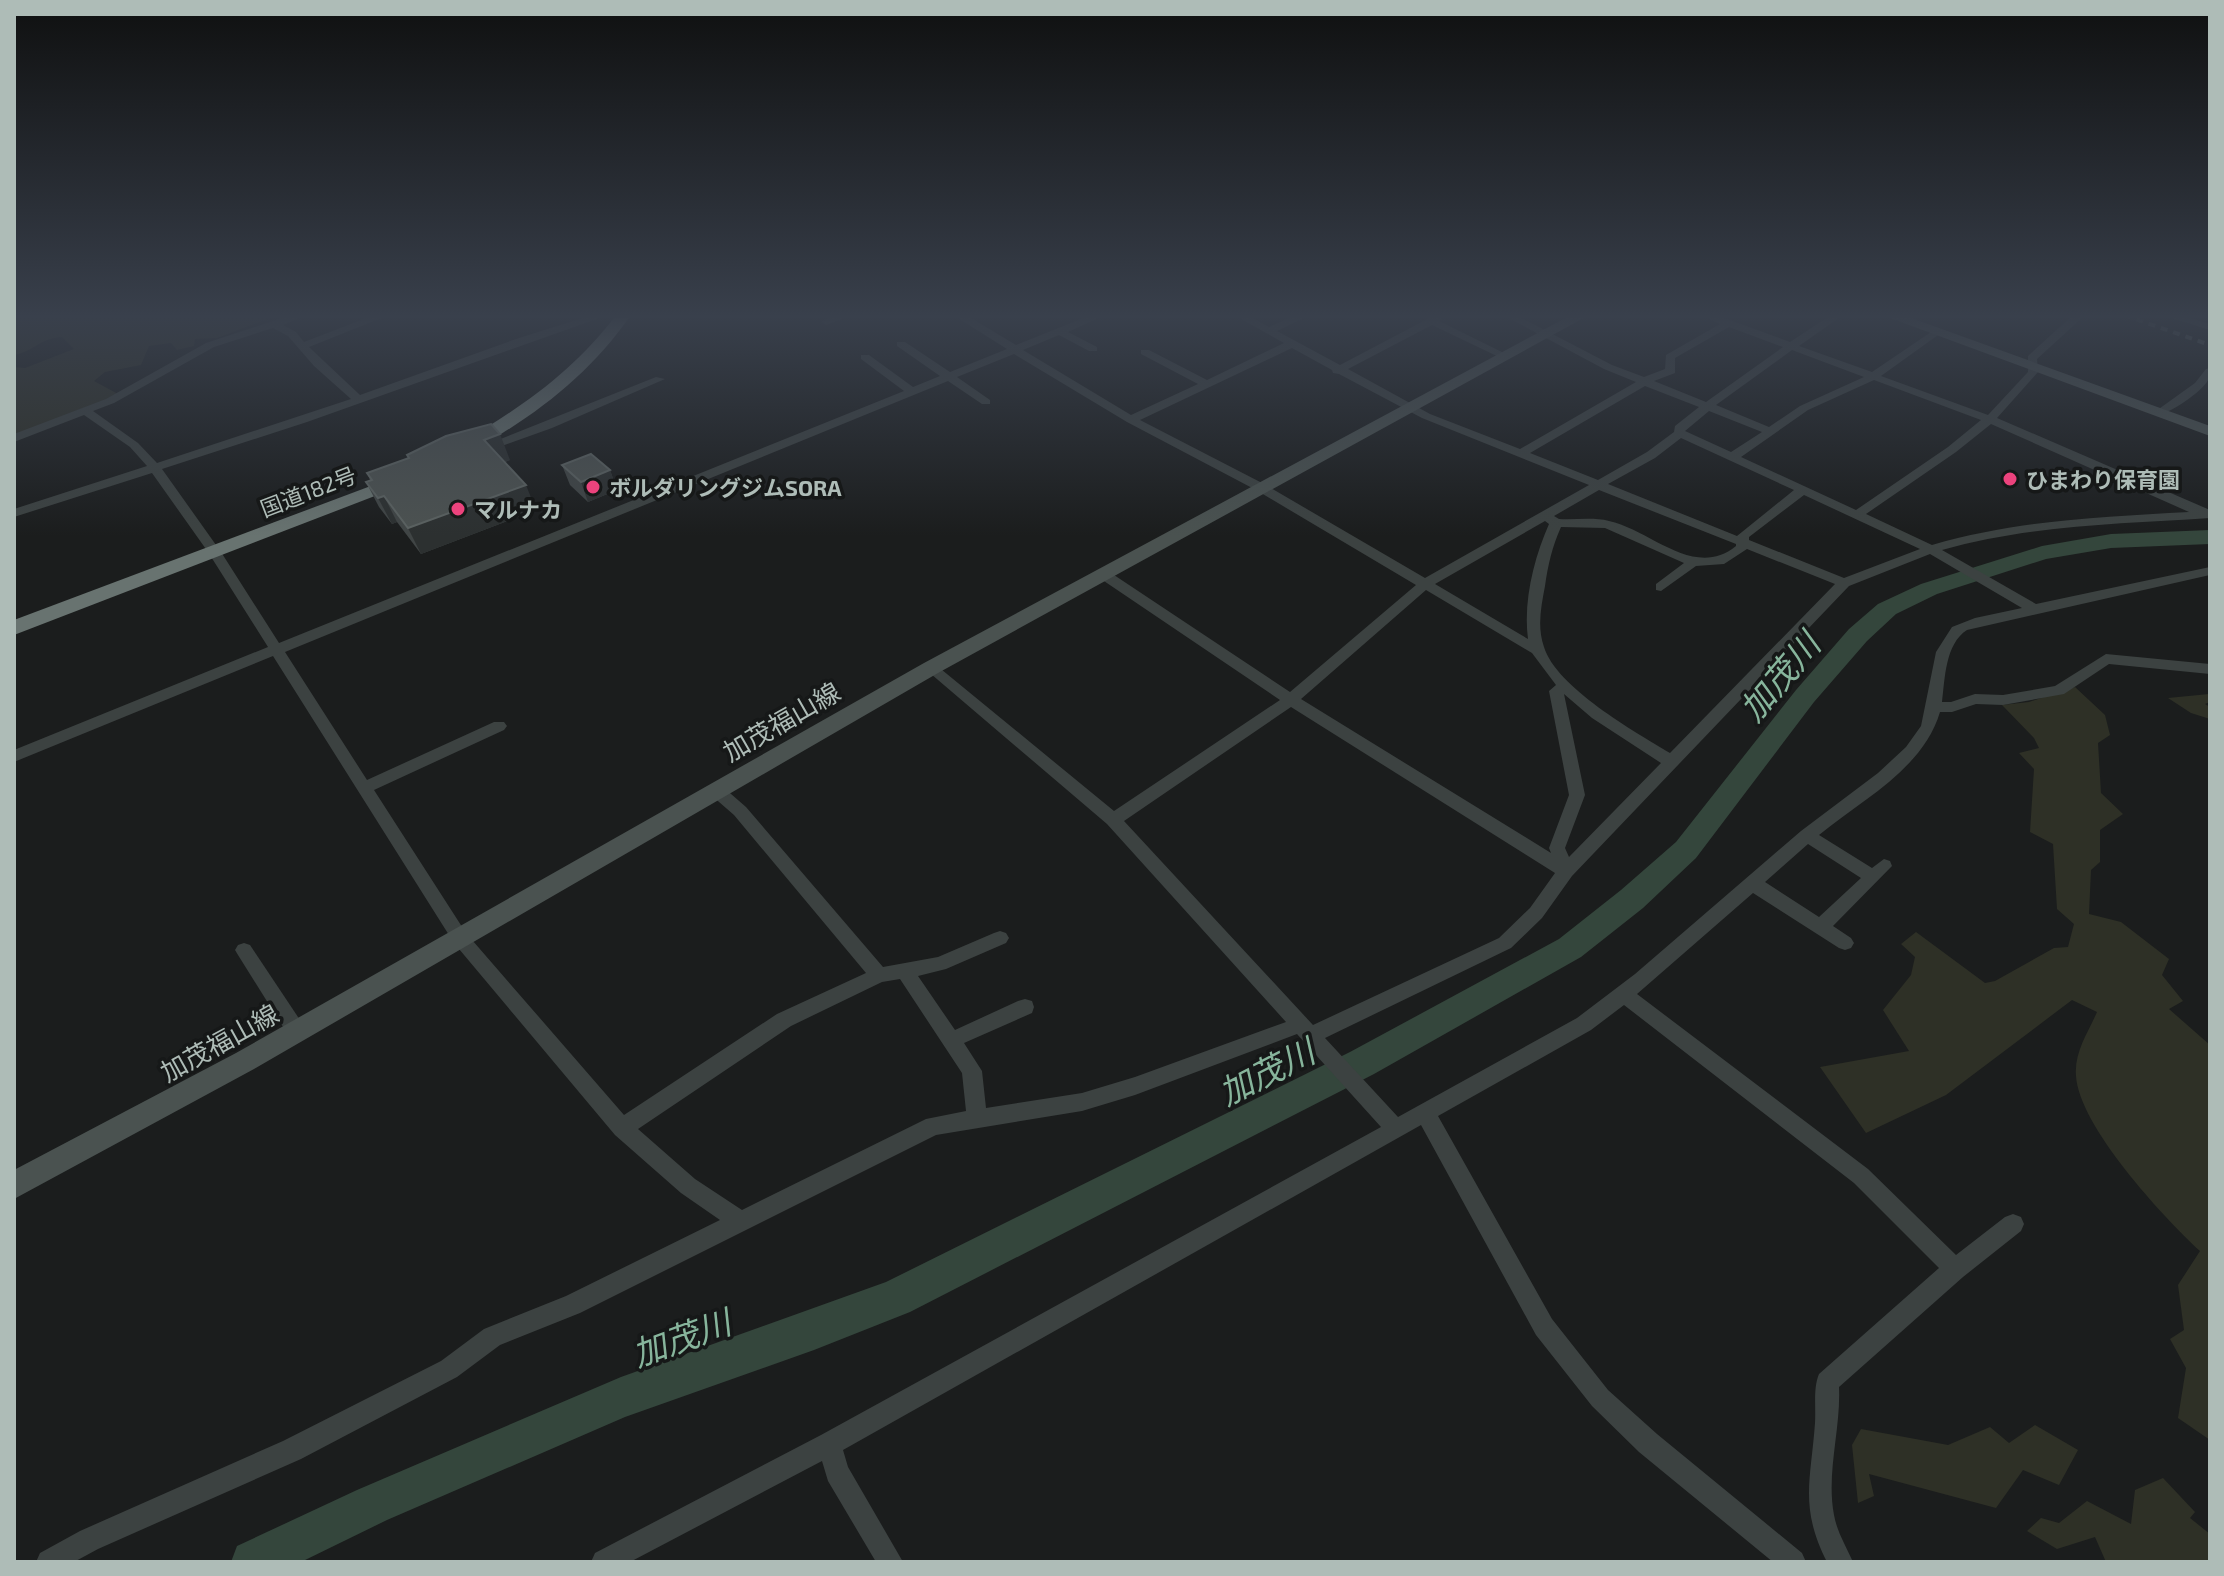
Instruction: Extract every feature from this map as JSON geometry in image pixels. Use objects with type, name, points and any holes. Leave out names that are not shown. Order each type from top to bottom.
[{"type":"highway","points":[[453,449],[541,389]]},
{"type":"highway","points":[[453,449],[555,389]]},
{"type":"highway","name":"国道182号","points":[[14,618],[341,505],[415,468]]},
{"type":"highway","name":"国道182号","points":[[14,628],[211,548]]},
{"type":"main road","name":"加茂福山線","points":[[14,1185],[297,1032],[931,668],[1442,389]]},
{"type":"main road","points":[[2090,389],[2210,431]]},
{"type":"street","points":[[14,438],[87,412],[130,389]]},
{"type":"street","points":[[346,389],[359,400]]},
{"type":"street","points":[[14,513],[390,389]]},
{"type":"street","points":[[453,449],[473,452],[548,426],[637,389]]},
{"type":"street","points":[[908,389],[913,392]]},
{"type":"street","points":[[14,756],[921,389]]},
{"type":"street","points":[[966,389],[986,402]]},
{"type":"street","points":[[1078,389],[1260,487],[1537,650],[1563,688],[1578,702],[1672,762]]},
{"type":"street","points":[[1131,420],[1200,389]]},
{"type":"street","points":[[1371,389],[1407,407],[1521,454],[1844,583]]},
{"type":"street","points":[[1521,454],[1632,389]]},
{"type":"street","points":[[1665,389],[1770,431]]},
{"type":"street","points":[[1680,433],[1679,428],[1732,389]]},
{"type":"street","points":[[1734,456],[1804,408],[1847,389]]},
{"type":"street","points":[[1904,389],[1989,419],[2208,514]]},
{"type":"street","points":[[1858,514],[1968,439],[2020,389]]},
{"type":"street","points":[[2160,413],[2194,389]]},
{"type":"street","points":[[87,412],[134,445],[154,467],[211,548],[460,938],[622,1128],[688,1186],[738,1220]]},
{"type":"street","points":[[1680,433],[1935,551],[2034,609]]},
{"type":"street","points":[[1113,820],[1291,700],[1425,584],[1550,519],[1621,469],[1651,455],[1680,433]]},
{"type":"street","points":[[1550,519],[1607,524],[1693,562],[1708,564],[1727,559],[1742,547],[1743,536],[1804,489]]},
{"type":"street","points":[[49,1562],[89,1540],[292,1450],[449,1369],[492,1337],[572,1305],[738,1220],[933,1126],[1082,1102],[1135,1086],[1306,1030],[1505,943],[1536,913],[1566,871],[1844,583],[1983,534],[2043,525],[2208,514]]},
{"type":"street","points":[[1537,650],[1532,618],[1550,519]]},
{"type":"street","points":[[1661,587],[1693,562]]},
{"type":"street","points":[[604,1562],[830,1444],[1584,1024],[1625,995],[1922,738],[1934,707],[1939,663],[1956,631],[1980,621],[2210,571]]},
{"type":"street","points":[[1103,574],[1291,700],[1566,871]]},
{"type":"street","points":[[1934,707],[1952,707],[1975,699],[2003,700],[2059,690],[2106,659],[2210,669]]},
{"type":"street","points":[[931,668],[1113,820],[1395,1128]]},
{"type":"street","points":[[1563,688],[1556,691],[1577,795],[1557,848],[1566,871]]},
{"type":"street","points":[[364,788],[499,726]]},
{"type":"street","points":[[717,791],[740,811],[879,975]]},
{"type":"street","points":[[1807,835],[1879,872],[1821,927]]},
{"type":"street","points":[[1752,883],[1845,943]]},
{"type":"street","points":[[622,1128],[784,1020],[879,975],[940,964],[1000,938]]},
{"type":"street","points":[[244,950],[297,1032]]},
{"type":"street","points":[[905,972],[972,1071],[977,1119]]},
{"type":"street","points":[[1625,995],[1861,1176],[1955,1269]]},
{"type":"street","points":[[952,1040],[1025,1007]]},
{"type":"street","points":[[1425,1112],[1544,1327],[1600,1398],[1648,1443],[1793,1562]]},
{"type":"street","points":[[1840,1562],[1818,1499],[1821,1453],[1830,1406],[1827,1382],[1955,1269],[2013,1224]]},
{"type":"street","points":[[830,1444],[837,1472],[890,1562]]},
{"type":"shaded area","points":[[14,389],[108,389],[118,394],[81,412],[14,436]]},
{"type":"shaded area","points":[[2075,687],[2105,715],[2110,735],[2098,743],[2101,793],[2123,814],[2100,830],[2100,862],[2091,870],[2089,914],[2121,922],[2169,959],[2162,975],[2183,1001],[2169,1009],[2210,1045],[2210,1440],[2178,1418],[2186,1368],[2170,1339],[2184,1330],[2178,1285],[2200,1251],[2125,1170],[2091,1120],[2081,1096],[2076,1067],[2082,1043],[2097,1012],[2072,1000],[1946,1095],[1866,1133],[1820,1067],[1909,1051],[1883,1010],[1911,975],[1915,957],[1901,944],[1916,932],[1985,983],[1995,981],[2054,948],[2068,947],[2074,924],[2057,909],[2053,844],[2030,832],[2034,769],[2019,753],[2039,748],[2034,738],[2002,705],[2029,702]]},
{"type":"shaded area","points":[[2209,694],[2210,702],[2205,704],[2210,707],[2210,719],[2191,713],[2168,698]]},
{"type":"shaded area","points":[[2035,1425],[2078,1450],[2059,1485],[2023,1470],[1996,1508],[1869,1474],[1874,1496],[1858,1503],[1852,1445],[1861,1429],[1948,1445],[1990,1427],[2009,1443]]},
{"type":"shaded area","points":[[2163,1478],[2195,1512],[2190,1518],[2210,1534],[2210,1562],[2106,1562],[2095,1537],[2057,1549],[2027,1531],[2041,1518],[2059,1523],[2087,1501],[2131,1524],[2135,1490]]},
{"type":"building","points":[[491,424],[500,434],[484,440],[526,485],[408,528],[384,496],[378,498],[366,482],[372,480],[367,473],[409,458],[407,455],[446,436]]},
{"type":"building","points":[[591,454],[610,470],[581,482],[562,465]]},
{"type":"waterway","name":"加茂川","points":[[253,1562],[372,1505],[621,1398],[896,1298],[1362,1063],[1570,948],[1632,899],[1686,850],[1805,696],[1858,635],[1887,609],[1929,589],[2042,553],[2111,541],[2210,537]]},
{"type":"place","name":"ひまわり保育園","points":[[2010,479]]},
{"type":"place","name":"ボルダリングジムSORA","points":[[593,487]]},
{"type":"place","name":"マルナカ","points":[[458,509]]}]
